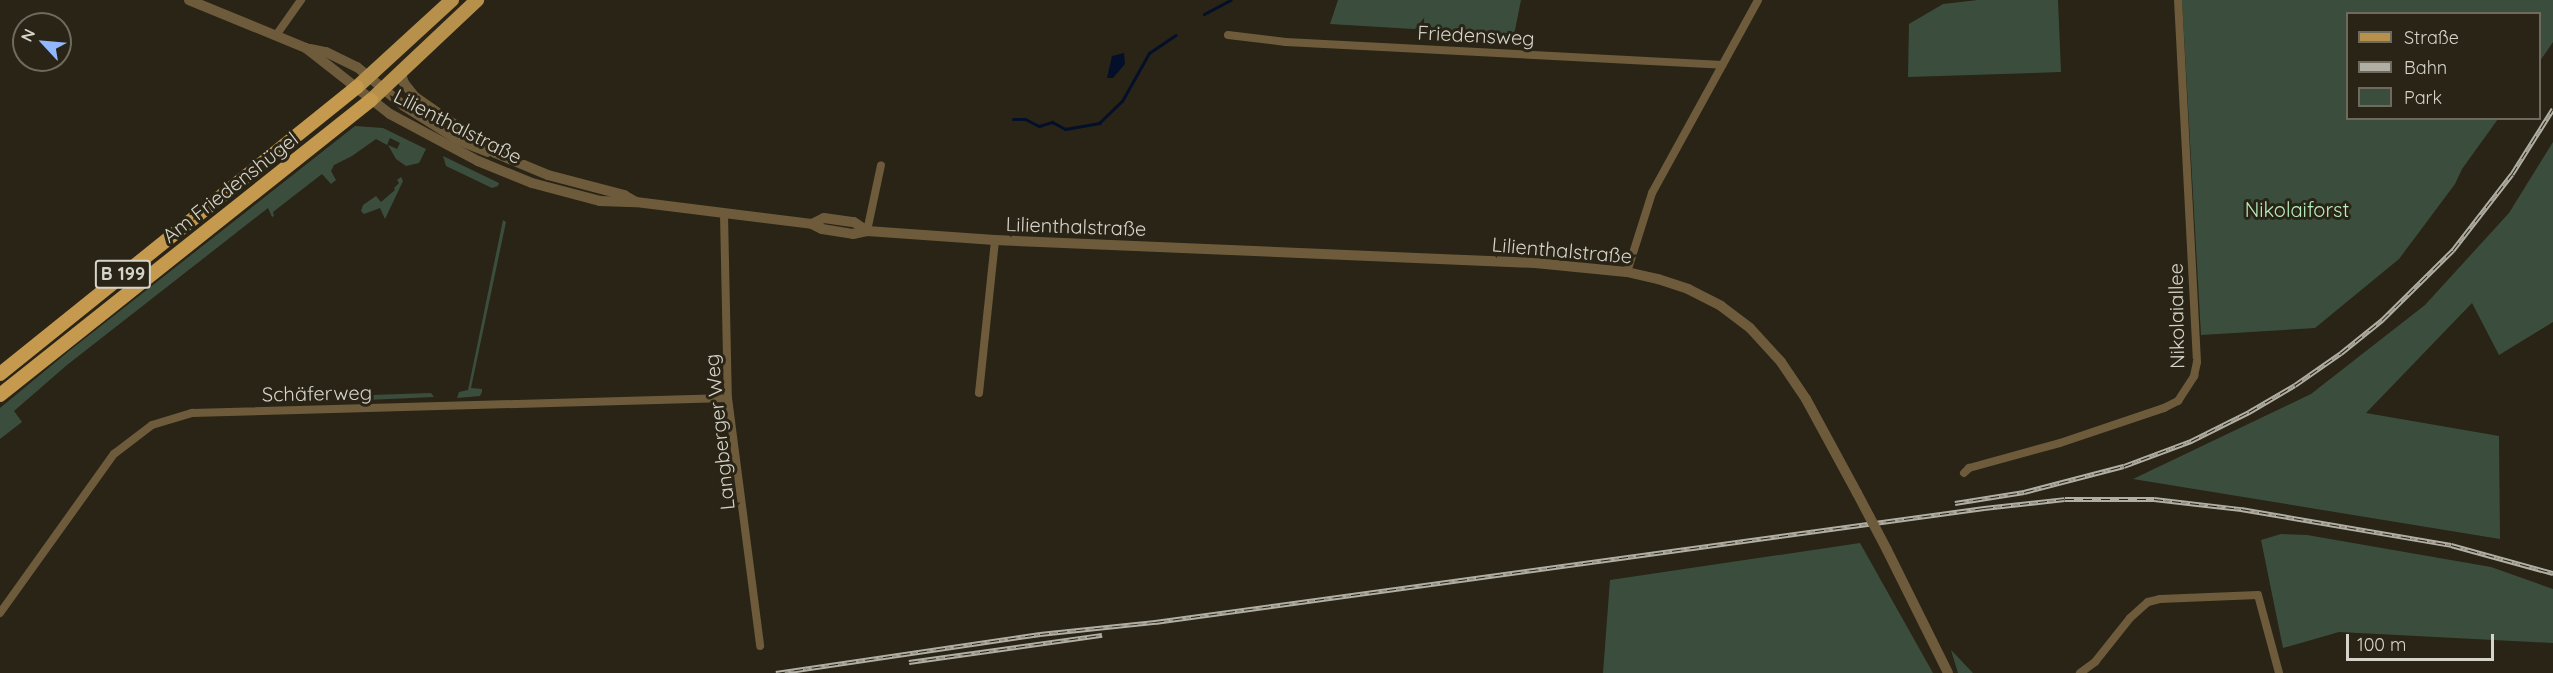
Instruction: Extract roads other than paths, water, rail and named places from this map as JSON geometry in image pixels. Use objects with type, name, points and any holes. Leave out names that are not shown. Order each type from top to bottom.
[{"type":"highway","name":"Am Friedenshügel","points":[[0,374],[357,87]]},
{"type":"highway","name":"Am Friedenshügel","points":[[0,395],[371,100]]},
{"type":"main road","name":"Am Friedenshügel","points":[[357,87],[452,0]]},
{"type":"main road","name":"Am Friedenshügel","points":[[371,100],[477,0]]},
{"type":"street","points":[[189,0],[277,34],[306,48]]},
{"type":"street","points":[[277,34],[302,0]]},
{"type":"street","points":[[1627,272],[1652,193],[1758,0]]},
{"type":"street","name":"Nikolaiallee","points":[[1964,473],[1969,468],[2060,444],[2164,408],[2178,401],[2194,376],[2197,362],[2178,0]]},
{"type":"street","name":"Friedensweg","points":[[1228,35],[1286,42],[1722,65]]},
{"type":"street","name":"Lilienthalstraße","points":[[306,48],[326,51],[357,67],[382,90],[458,140],[548,175],[636,202]]},
{"type":"street","name":"Lilienthalstraße","points":[[306,48],[371,100],[440,141],[510,175],[600,201],[636,202],[812,225],[824,218],[854,222],[867,231],[995,240],[1535,263],[1627,272],[1688,289],[1721,306],[1750,328],[1781,362],[1806,399],[1857,493],[1948,673]]},
{"type":"street","name":"Lilienthalstraße","points":[[401,74],[404,83],[414,96],[495,153]]},
{"type":"street","points":[[867,231],[881,165]]},
{"type":"street","name":"Langberger Weg","points":[[724,214],[728,398],[760,646]]},
{"type":"street","name":"Lilienthalstraße","points":[[979,393],[995,240]]},
{"type":"street","name":"Schäferweg","points":[[0,613],[114,454],[152,425],[192,413],[728,398]]},
{"type":"street","points":[[2080,673],[2096,662],[2130,618],[2148,602],[2160,599],[2258,595],[2279,673]]},
{"type":"water","points":[[1124,53],[1125,64],[1113,78],[1107,78],[1112,56]]},
{"type":"waterway","points":[[1204,14],[1230,0]]},
{"type":"waterway","points":[[1013,119],[1025,119],[1039,126],[1052,122],[1065,129],[1099,123],[1122,101],[1149,53],[1176,35]]},
{"type":"railway","points":[[1955,503],[2024,492],[2124,466],[2191,441],[2249,412],[2295,385],[2341,353],[2382,320],[2453,250],[2512,174],[2553,109]]},
{"type":"railway","points":[[776,673],[1040,634],[1155,622],[1984,508],[2065,499],[2154,499],[2241,509],[2451,545],[2553,573]]},
{"type":"railway","points":[[909,662],[1102,635]]},
{"type":"park label","name":"Nikolaiforst","points":[[2297,209]]}]
